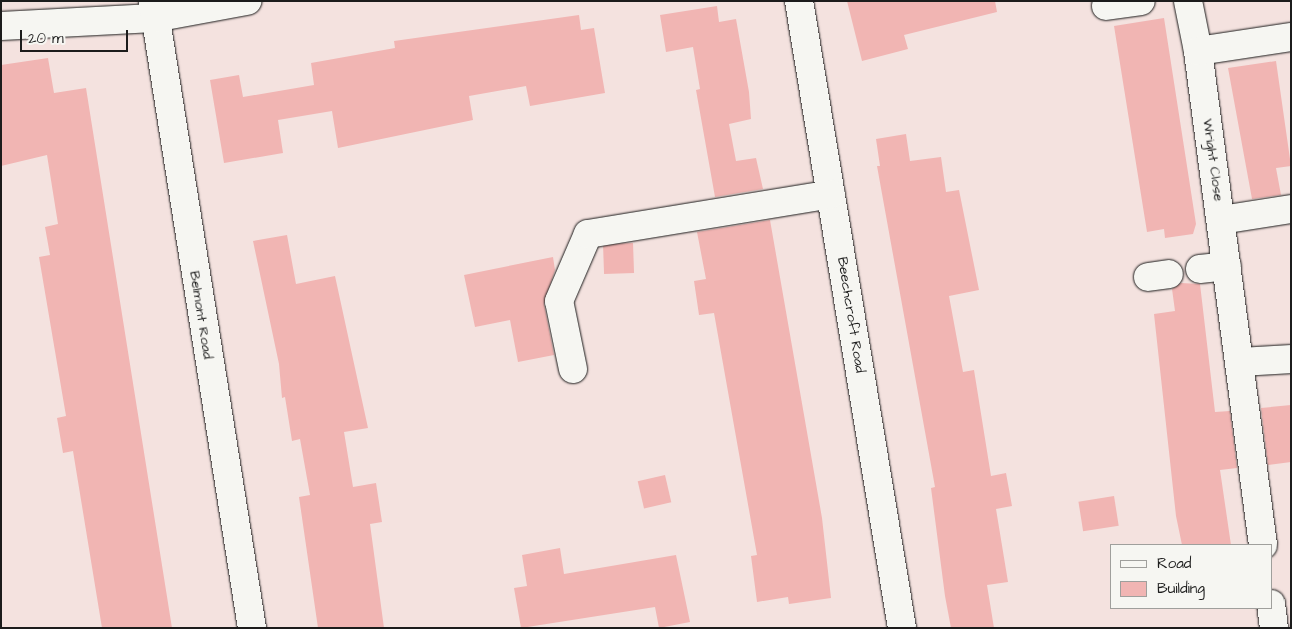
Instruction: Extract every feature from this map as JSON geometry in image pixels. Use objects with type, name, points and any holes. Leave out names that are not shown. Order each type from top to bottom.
[{"type":"street","points":[[1,26],[247,1]]},
{"type":"street","name":"Beechcroft Road","points":[[799,1],[902,628]]},
{"type":"street","points":[[1106,6],[1141,1]]},
{"type":"street","name":"Wright Close","points":[[1188,1],[1198,52],[1228,266],[1263,544]]},
{"type":"street","name":"Belmont Road","points":[[153,10],[252,628]]},
{"type":"street","points":[[1198,52],[1291,37]]},
{"type":"street","points":[[572,369],[559,301],[588,234],[831,194]]},
{"type":"street","points":[[1221,220],[1291,209]]},
{"type":"street","points":[[1200,269],[1228,266]]},
{"type":"street","points":[[1241,362],[1291,359]]},
{"type":"street","points":[[1272,609],[1274,628]]},
{"type":"building","points":[[847,1],[995,1],[997,12],[904,35],[908,49],[862,61]]},
{"type":"building","points":[[717,6],[719,22],[736,19],[749,92],[751,119],[729,124],[736,161],[756,158],[763,189],[715,197],[696,90],[700,89],[693,47],[666,52],[660,15]]},
{"type":"building","points":[[579,15],[581,30],[594,28],[605,93],[530,106],[526,86],[469,96],[473,120],[338,148],[332,111],[278,120],[283,153],[224,163],[210,80],[239,75],[243,97],[314,85],[311,63],[395,48],[394,41]]},
{"type":"building","points":[[1164,18],[1196,224],[1193,234],[1165,238],[1164,229],[1147,232],[1114,26]]},
{"type":"building","points":[[48,58],[54,93],[86,88],[172,628],[102,628],[73,451],[63,453],[57,418],[66,416],[39,257],[50,255],[45,227],[58,224],[47,155],[1,166],[1,65]]},
{"type":"building","points":[[1276,61],[1291,166],[1276,168],[1281,195],[1252,199],[1228,68]]},
{"type":"building","points":[[906,134],[910,161],[941,157],[946,192],[959,190],[979,290],[949,296],[963,372],[974,370],[991,476],[1006,473],[1012,506],[996,509],[1008,582],[987,585],[994,628],[951,628],[945,596],[931,488],[935,487],[877,166],[880,166],[876,139]]},
{"type":"building","points":[[770,220],[822,518],[831,598],[789,604],[788,597],[757,602],[751,556],[757,555],[714,313],[699,315],[694,281],[706,279],[697,232]]},
{"type":"building","points":[[287,235],[296,284],[335,276],[368,428],[344,432],[353,487],[376,483],[382,522],[370,524],[384,628],[318,628],[299,497],[310,495],[300,439],[292,441],[285,397],[282,398],[279,364],[253,241]]},
{"type":"building","points":[[633,243],[634,273],[604,274],[603,244]]},
{"type":"building","points":[[553,257],[555,270],[544,304],[554,355],[518,362],[510,320],[475,327],[464,275]]},
{"type":"building","points":[[1181,283],[1200,284],[1215,412],[1230,411],[1237,468],[1220,470],[1231,544],[1182,544],[1176,516],[1154,314],[1175,311],[1172,289]]},
{"type":"building","points":[[1291,405],[1291,462],[1268,465],[1261,408]]},
{"type":"building","points":[[665,475],[671,502],[644,509],[638,481]]},
{"type":"building","points":[[1114,496],[1119,526],[1083,531],[1078,502]]},
{"type":"building","points":[[560,548],[564,574],[676,555],[690,622],[659,628],[655,607],[521,628],[514,588],[527,586],[522,555]]}]
